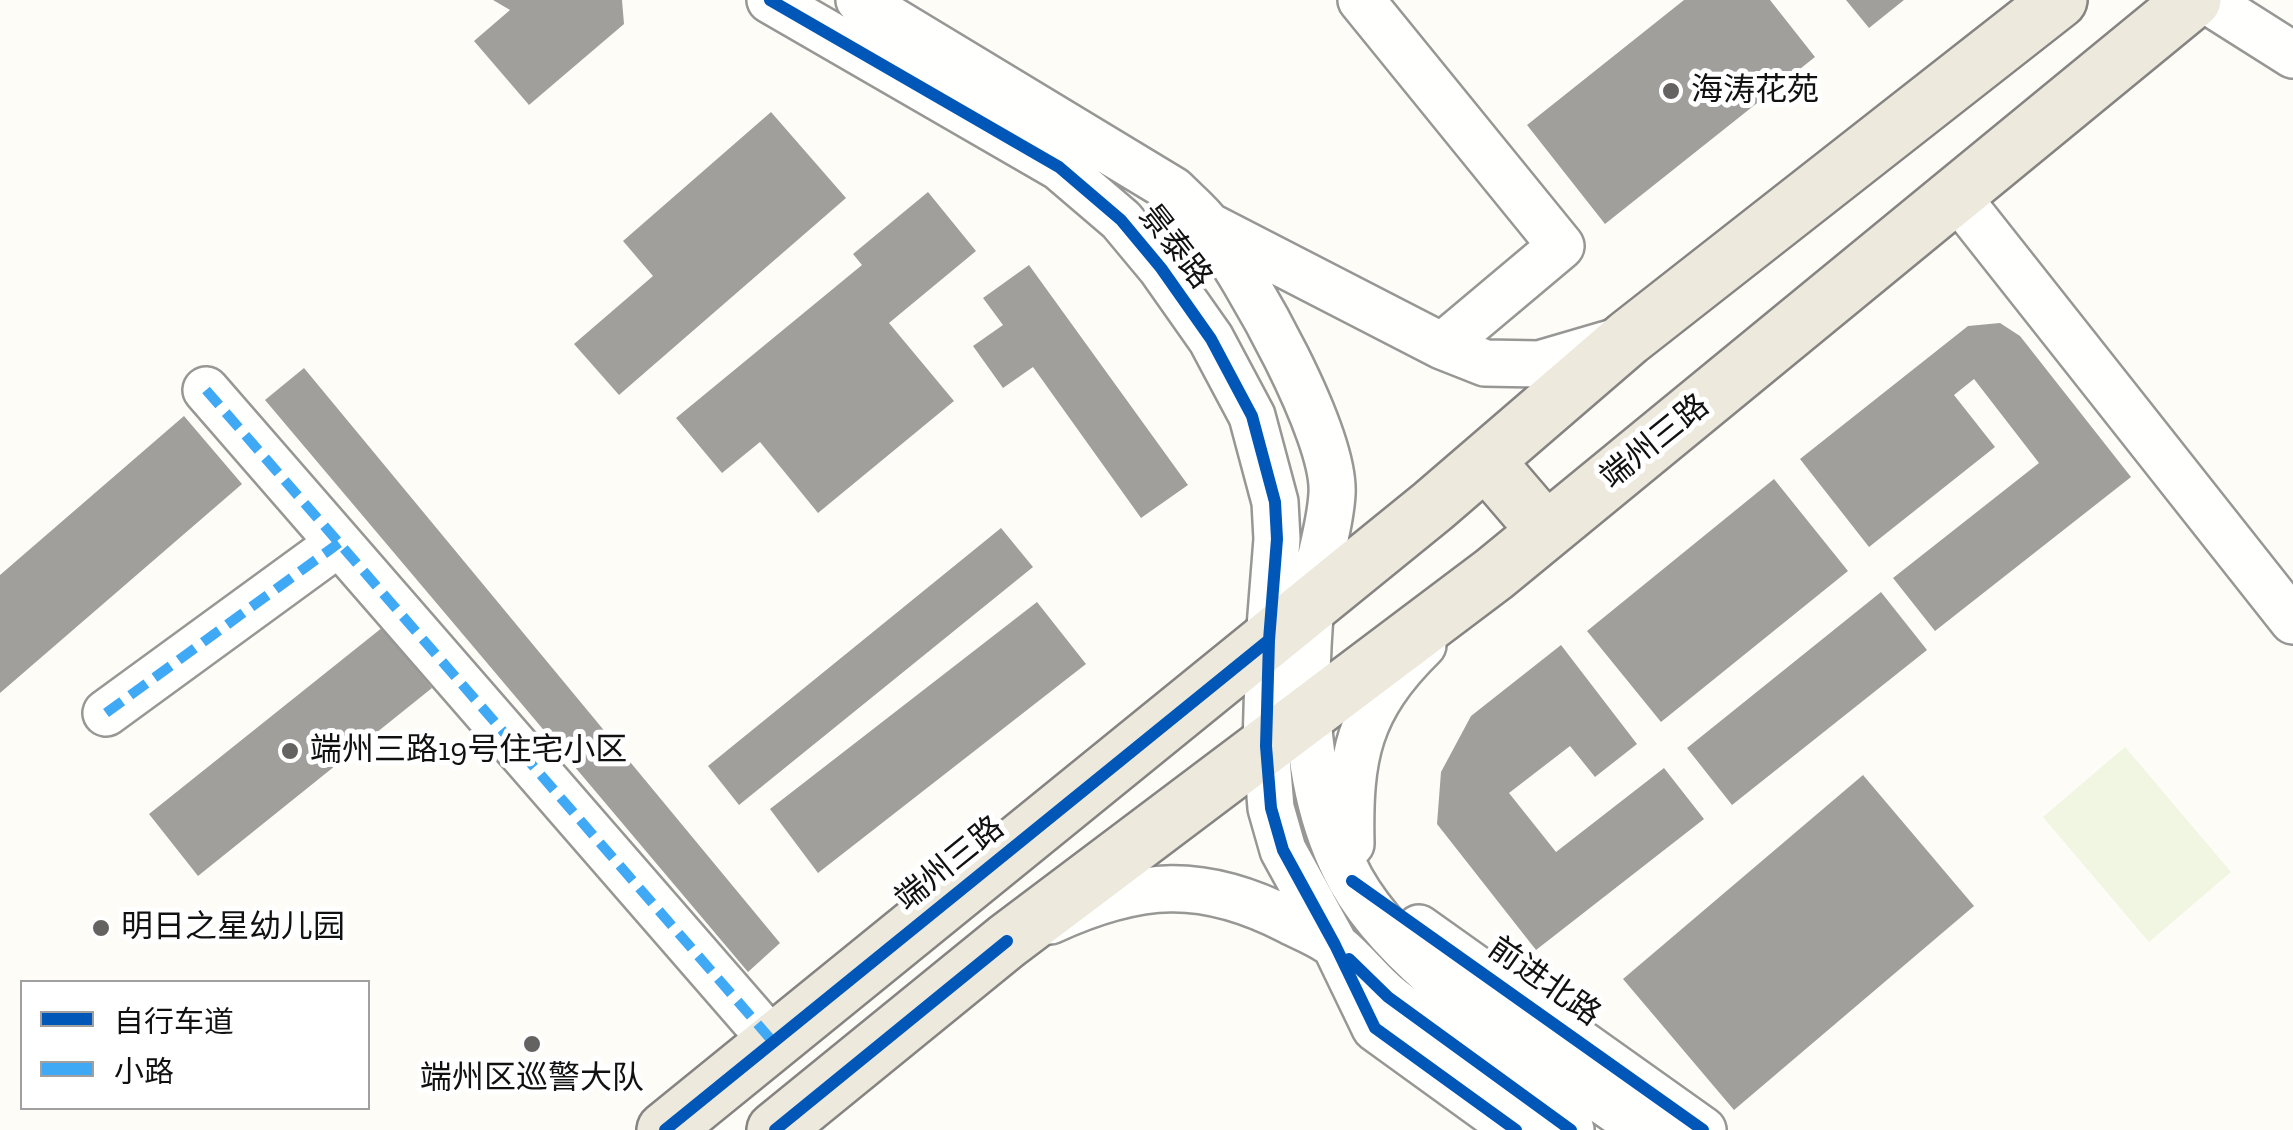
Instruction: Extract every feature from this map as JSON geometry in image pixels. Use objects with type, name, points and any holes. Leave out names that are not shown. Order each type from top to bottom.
[{"type":"main road","name":"端州三路","points":[[664,1130],[1311,606],[1628,338],[2059,0]]},
{"type":"main road","name":"端州三路","points":[[775,1130],[1007,941],[1494,574],[2193,0]]},
{"type":"main road","points":[[1486,461],[1546,532]]},
{"type":"street","name":"景泰路","points":[[770,0],[1059,167],[1122,220],[1161,268],[1211,339],[1252,416],[1276,502],[1269,640]]},
{"type":"street","points":[[860,0],[1172,190],[1209,226],[1442,346],[1485,363],[1539,364],[1628,338]]},
{"type":"street","points":[[1361,0],[1561,246],[1442,346]]},
{"type":"street","points":[[2206,0],[2293,54]]},
{"type":"street","points":[[1956,195],[2293,621]]},
{"type":"street","name":"前进北路","points":[[1209,226],[1295,374],[1326,449],[1332,492],[1311,606],[1309,713],[1313,770],[1332,838],[1352,881],[1375,916],[1408,952],[1464,1000],[1644,1130]]},
{"type":"street","points":[[206,390],[774,1042]]},
{"type":"street","points":[[106,712],[339,543]]},
{"type":"street","points":[[1352,881],[1350,788],[1365,722],[1394,673],[1494,574]]},
{"type":"street","points":[[1269,640],[1266,746],[1271,808],[1283,850],[1376,1028],[1516,1130]]},
{"type":"street","name":"前进北路","points":[[1352,881],[1702,1130]]},
{"type":"street","points":[[1007,941],[1074,910],[1137,891],[1186,887],[1210,890],[1264,907],[1335,944],[1388,997],[1571,1130]]},
{"type":"green space","points":[[2125,747],[2231,872],[2149,942],[2043,817]]},
{"type":"building","points":[[493,0],[622,0],[624,24],[529,105],[474,41],[510,10]]},
{"type":"building","name":"海涛花苑","points":[[1684,0],[1770,0],[1815,57],[1605,224],[1527,125]]},
{"type":"building","points":[[1846,0],[1904,0],[1869,28]]},
{"type":"building","points":[[771,112],[846,198],[619,395],[574,344],[653,276],[623,241]]},
{"type":"building","points":[[928,192],[976,251],[889,323],[954,401],[818,513],[760,442],[722,473],[676,418],[862,265],[853,254]]},
{"type":"building","points":[[1029,265],[1188,485],[1141,518],[1033,367],[1003,388],[973,346],[1003,325],[983,298]]},
{"type":"building","points":[[2000,323],[2020,336],[2131,477],[1935,631],[1893,578],[2039,463],[1974,379],[1954,395],[1995,447],[1869,547],[1800,459],[1968,326]]},
{"type":"building","points":[[304,368],[780,943],[748,972],[265,400]]},
{"type":"building","points":[[184,416],[242,484],[0,693],[0,575]]},
{"type":"building","points":[[1774,479],[1848,571],[1661,722],[1587,631]]},
{"type":"building","points":[[1001,528],[1033,567],[739,805],[708,766]]},
{"type":"building","points":[[1881,592],[1927,650],[1732,805],[1687,748]]},
{"type":"building","points":[[1037,602],[1086,664],[818,873],[770,809]]},
{"type":"building","name":"端州三路19号住宅小区","points":[[383,627],[432,688],[198,876],[149,814]]},
{"type":"building","points":[[1561,645],[1637,744],[1595,777],[1570,746],[1509,793],[1556,852],[1664,768],[1704,819],[1536,950],[1437,824],[1441,772],[1471,716]]},
{"type":"building","points":[[1863,775],[1974,906],[1734,1110],[1623,979]]},
{"type":"marked path","points":[[206,390],[774,1043]]},
{"type":"marked path","points":[[106,713],[339,543]]},
{"type":"cycle path","points":[[770,0],[1059,167],[1121,220],[1211,339],[1252,416],[1275,502],[1277,539],[1266,746],[1271,808],[1283,850],[1375,1028],[1516,1130]]},
{"type":"cycle path","points":[[665,1130],[1269,640]]},
{"type":"cycle path","points":[[1352,881],[1703,1130]]},
{"type":"cycle path","points":[[775,1130],[1007,941]]},
{"type":"cycle path","points":[[1349,959],[1388,997],[1571,1130]]},
{"type":"place","name":"海涛花苑","points":[[1671,91]]},
{"type":"place","name":"端州三路19号住宅小区","points":[[290,751]]},
{"type":"place","name":"明日之星幼儿园","points":[[101,928]]},
{"type":"place","name":"端州区巡警大队","points":[[532,1044]]}]
